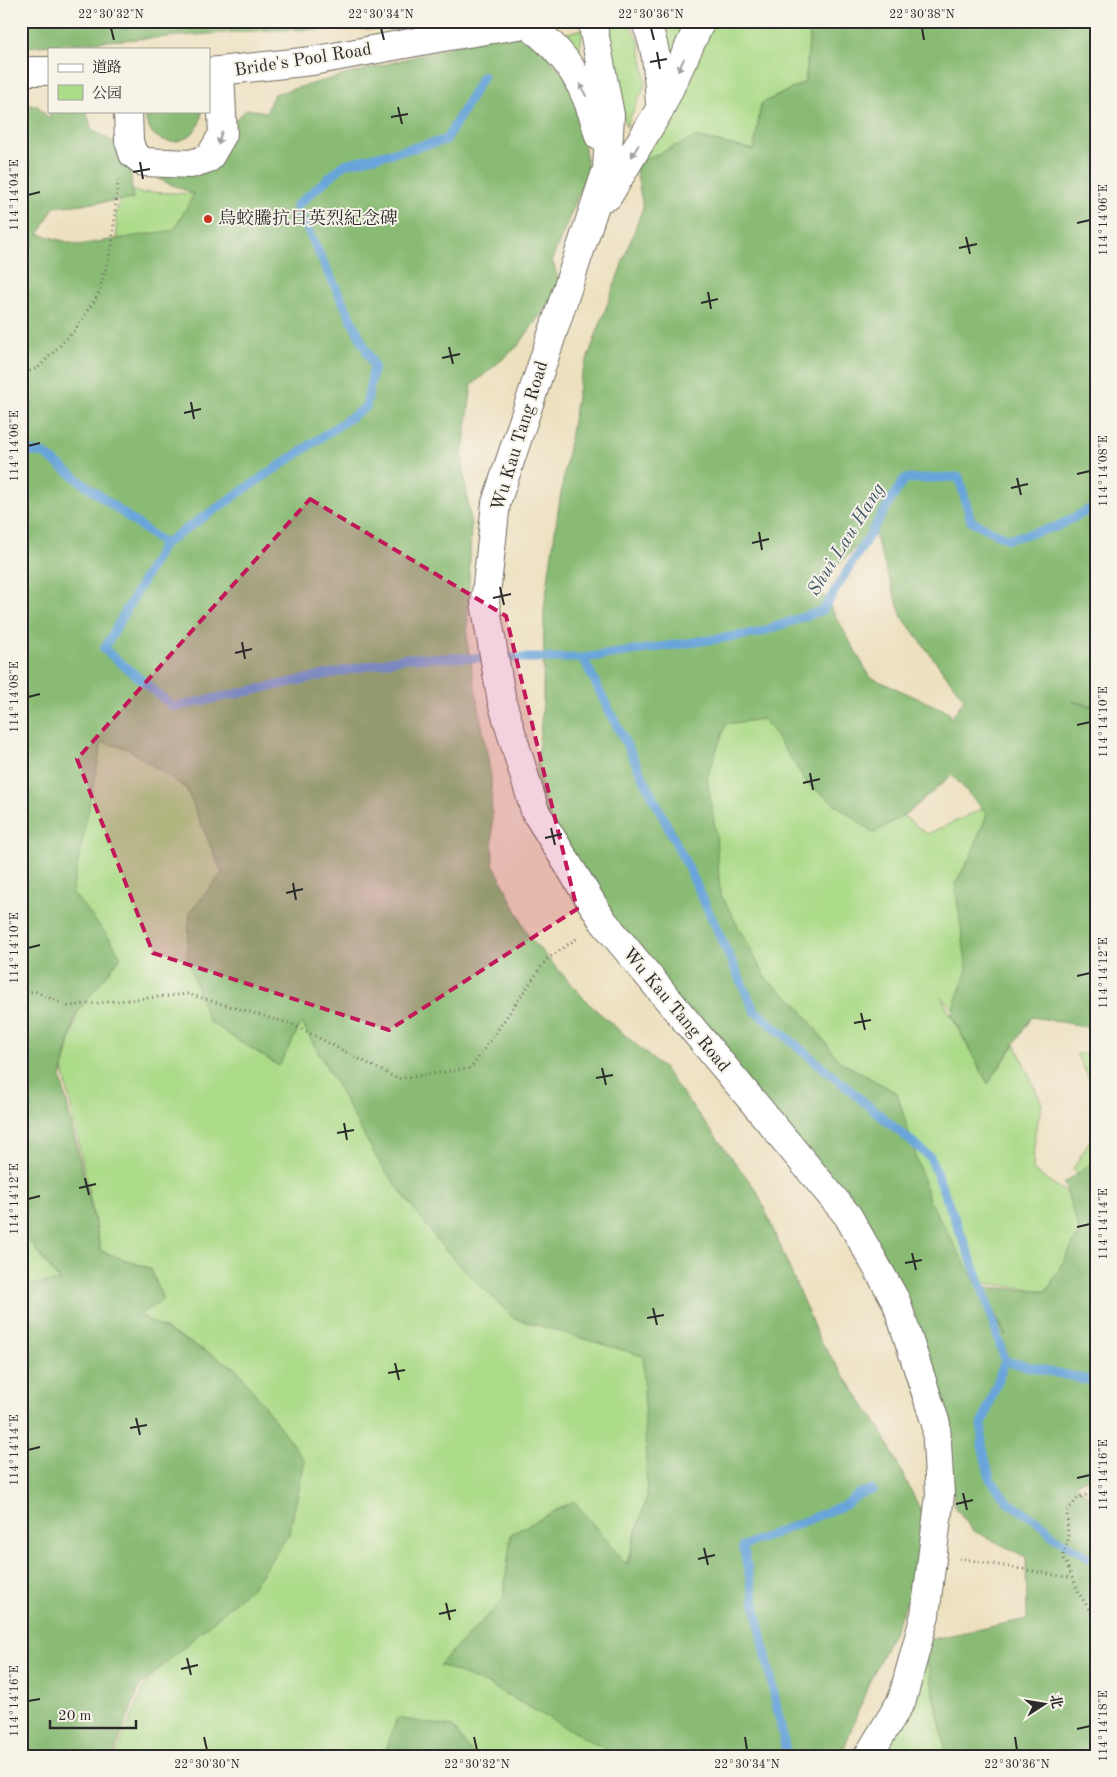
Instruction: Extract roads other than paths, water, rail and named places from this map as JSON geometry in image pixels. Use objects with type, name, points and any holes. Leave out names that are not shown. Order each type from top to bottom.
[{"type":"street","name":"Wu Kau Tang Road","points":[[592,21],[610,115],[607,169],[496,503],[485,604],[502,702],[535,811],[602,921],[848,1216],[896,1301],[936,1424],[940,1495],[925,1615],[902,1700],[868,1756]]},
{"type":"street","points":[[646,21],[653,38],[657,58],[660,109]]},
{"type":"street","name":"Wu Kau Tang Road","points":[[584,236],[660,109],[701,21]]},
{"type":"street","points":[[536,23],[572,69],[585,92],[602,148],[601,187]]},
{"type":"street","name":"Bride's Pool Road","points":[[214,72],[312,61],[443,37],[536,23]]},
{"type":"street","points":[[21,71],[48,71]]},
{"type":"street","points":[[128,112],[129,141],[133,154],[144,162],[191,164],[209,158],[223,134],[214,72]]},
{"type":"waterway","points":[[164,544],[366,407],[374,366],[296,206],[345,164],[446,140],[483,76]]},
{"type":"waterway","points":[[21,450],[43,453],[164,544],[104,649],[174,707],[405,658],[583,658],[691,873],[754,1010],[930,1157],[982,1287],[1005,1361],[982,1424],[982,1445],[990,1479],[1009,1503],[1045,1526],[1051,1535],[1096,1562]]},
{"type":"waterway","name":"Shui Lau Hang","points":[[583,658],[758,633],[823,610],[904,479],[959,477],[971,521],[1008,539],[1056,527],[1096,506]]},
{"type":"waterway","points":[[1005,1361],[1088,1380],[1096,1379]]},
{"type":"waterway","points":[[787,1756],[743,1546],[847,1504],[860,1493],[873,1490]]},
{"type":"place","name":"烏蛟騰抗日英烈紀念碑","points":[[208,219]]}]
